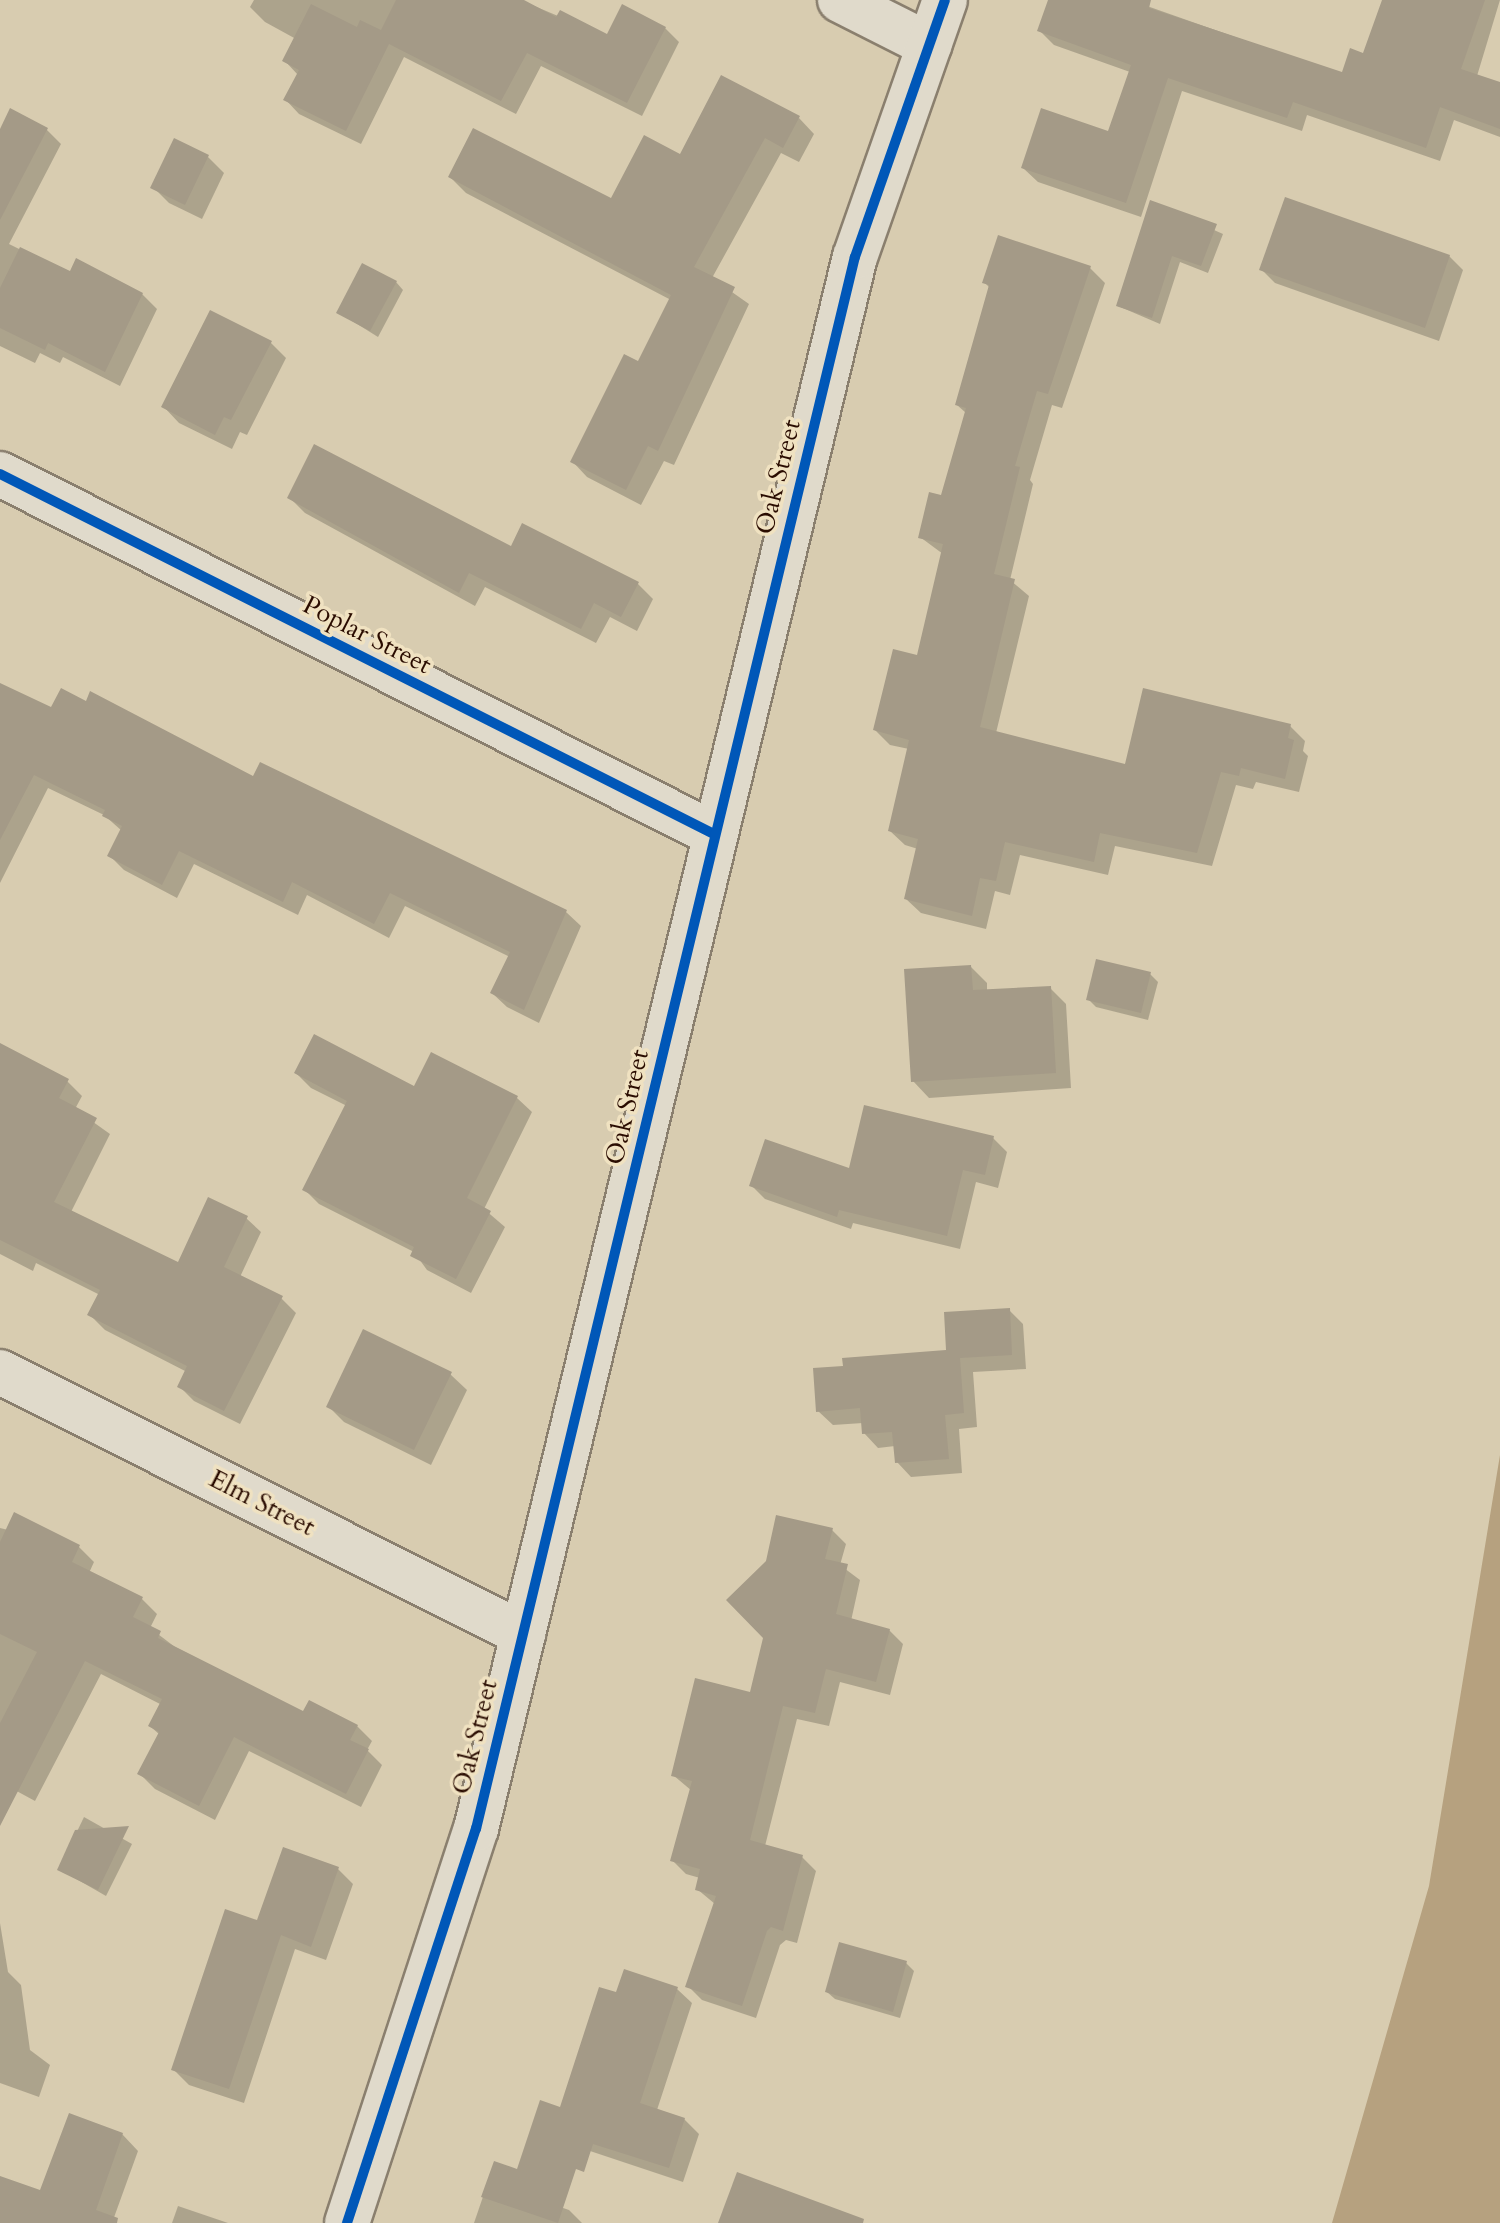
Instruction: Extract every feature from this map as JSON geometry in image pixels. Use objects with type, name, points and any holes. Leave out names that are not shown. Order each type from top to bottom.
[{"type":"street","points":[[840,0],[929,45]]},
{"type":"street","name":"Oak Street","points":[[347,2223],[476,1829],[855,257],[945,0]]},
{"type":"street","name":"Poplar Street","points":[[0,474],[714,834]]},
{"type":"street","name":"Elm Street","points":[[0,1372],[523,1634]]},
{"type":"shaded area","points":[[1500,1455],[1500,2223],[1332,2223],[1429,1886]]},
{"type":"building","points":[[396,0],[524,0],[556,17],[560,10],[607,34],[622,4],[666,27],[627,103],[527,53],[501,101],[389,44],[346,131],[283,100],[299,70],[282,61],[311,4],[357,27],[360,20],[381,30]]},
{"type":"building","points":[[1048,0],[1151,0],[1149,8],[1342,72],[1350,48],[1363,53],[1382,0],[1485,0],[1461,69],[1500,82],[1500,129],[1440,107],[1426,148],[1293,102],[1287,118],[1168,78],[1126,203],[1021,168],[1041,108],[1108,131],[1131,65],[1037,31]]},
{"type":"building","points":[[721,75],[800,116],[783,148],[765,138],[694,267],[735,287],[658,451],[648,446],[626,490],[570,462],[624,354],[638,361],[671,295],[448,177],[473,128],[611,198],[644,135],[680,154]]},
{"type":"building","points":[[10,108],[48,128],[0,220],[0,129]]},
{"type":"building","points":[[174,138],[209,155],[185,205],[150,188]]},
{"type":"building","points":[[1285,197],[1450,255],[1425,328],[1259,270]]},
{"type":"building","points":[[1150,200],[1217,224],[1201,266],[1172,256],[1152,318],[1116,306]]},
{"type":"building","points":[[998,235],[1091,266],[1048,394],[1037,391],[1015,466],[1020,467],[994,574],[1015,579],[980,727],[1125,764],[1143,688],[1291,724],[1288,738],[1294,740],[1285,779],[1241,768],[1239,776],[1221,772],[1197,853],[1100,833],[1094,862],[1005,842],[996,881],[980,878],[972,916],[904,899],[918,839],[888,831],[909,740],[873,730],[893,649],[917,655],[943,544],[918,538],[929,492],[941,495],[966,408],[955,405],[989,285],[982,283]]},
{"type":"building","points":[[20,247],[70,271],[76,258],[143,293],[105,372],[48,343],[45,350],[0,328],[0,288]]},
{"type":"building","points":[[362,263],[397,281],[370,331],[336,313]]},
{"type":"building","points":[[210,310],[272,341],[231,420],[224,417],[215,435],[161,407]]},
{"type":"building","points":[[314,444],[511,546],[522,523],[639,582],[621,617],[594,603],[581,629],[469,573],[459,593],[287,498]]},
{"type":"building","points":[[0,683],[51,707],[61,688],[86,701],[90,691],[253,776],[260,762],[567,910],[524,1010],[490,993],[510,952],[390,893],[374,924],[292,882],[283,902],[179,851],[162,885],[107,856],[122,826],[102,816],[105,810],[34,775],[0,840]]},
{"type":"building","points":[[1096,959],[1151,972],[1141,1013],[1086,1000]]},
{"type":"building","points":[[971,965],[973,990],[1051,986],[1056,1073],[911,1082],[904,969]]},
{"type":"building","points":[[314,1034],[414,1086],[431,1052],[518,1096],[467,1198],[491,1211],[456,1279],[410,1256],[414,1247],[302,1190],[347,1101],[294,1073]]},
{"type":"building","points":[[0,1043],[69,1079],[59,1098],[97,1118],[54,1202],[178,1262],[208,1197],[248,1216],[224,1267],[283,1296],[224,1411],[177,1387],[187,1366],[87,1315],[100,1290],[0,1240]]},
{"type":"building","points":[[864,1105],[994,1136],[985,1175],[963,1170],[947,1236],[839,1210],[837,1217],[749,1186],[765,1139],[849,1168]]},
{"type":"building","points":[[1010,1308],[1012,1355],[960,1358],[964,1413],[945,1415],[949,1459],[895,1463],[892,1432],[862,1434],[860,1408],[816,1412],[813,1368],[843,1366],[842,1358],[946,1350],[944,1312]]},
{"type":"building","points":[[363,1329],[452,1372],[414,1450],[326,1407]]},
{"type":"building","points":[[14,1512],[80,1545],[72,1562],[143,1597],[133,1617],[161,1631],[158,1638],[303,1711],[309,1700],[358,1725],[350,1740],[369,1749],[346,1794],[234,1737],[199,1806],[137,1774],[159,1732],[148,1726],[162,1699],[85,1661],[0,1826],[0,1723],[37,1652],[0,1634],[0,1542]]},
{"type":"building","points":[[776,1515],[833,1528],[825,1559],[848,1564],[836,1614],[890,1629],[876,1682],[826,1669],[815,1713],[783,1706],[750,1840],[803,1855],[783,1931],[771,1927],[767,1931],[742,2006],[685,1987],[716,1896],[695,1890],[700,1869],[670,1861],[692,1781],[671,1776],[695,1678],[750,1692],[763,1638],[726,1600],[766,1561]]},
{"type":"building","points":[[129,1826],[98,1890],[57,1870],[75,1830]]},
{"type":"building","points":[[283,1847],[339,1867],[311,1947],[281,1935],[229,2089],[171,2070],[225,1909],[257,1920]]},
{"type":"building","points":[[839,1942],[907,1961],[893,2012],[825,1992]]},
{"type":"building","points":[[624,1969],[678,1987],[640,2103],[685,2118],[669,2168],[593,2144],[584,2172],[576,2169],[558,2223],[481,2197],[494,2161],[517,2169],[540,2100],[560,2107],[599,1987],[616,1992]]},
{"type":"building","points":[[69,2113],[123,2133],[96,2210],[118,2218],[117,2223],[0,2223],[0,2176],[40,2190]]},
{"type":"building","points":[[737,2172],[864,2219],[863,2223],[718,2223]]},
{"type":"cycle path","points":[[347,2223],[476,1829],[855,257],[945,0]]},
{"type":"cycle path","points":[[0,474],[714,834]]}]
